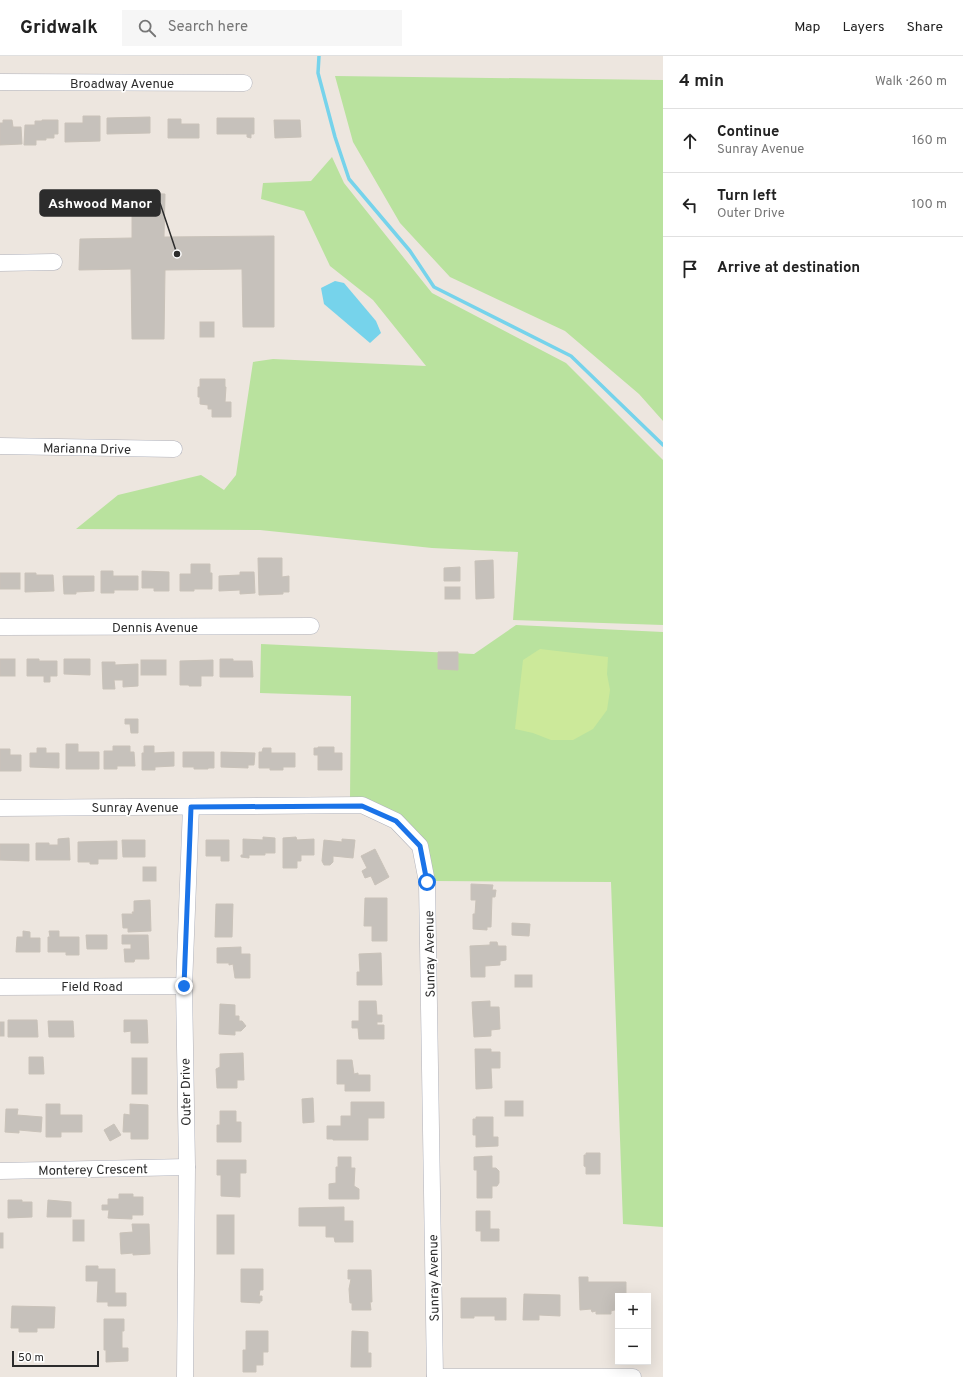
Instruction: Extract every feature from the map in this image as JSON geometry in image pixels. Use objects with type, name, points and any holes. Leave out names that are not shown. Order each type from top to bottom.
[{"type":"street","name":"Broadway Avenue","points":[[0,82],[244,83]]},
{"type":"street","points":[[0,263],[54,262]]},
{"type":"street","name":"Marianna Drive","points":[[0,446],[174,449]]},
{"type":"street","name":"Dennis Avenue","points":[[0,627],[310,626]]},
{"type":"street","name":"Sunray Avenue","points":[[0,808],[362,806],[396,821],[420,846],[427,882],[435,1377]]},
{"type":"street","name":"Outer Drive","points":[[185,1377],[186,1168],[184,986],[191,807]]},
{"type":"street","name":"Field Road","points":[[0,986],[184,986]]},
{"type":"street","name":"Monterey Crescent","points":[[0,1171],[186,1168]]},
{"type":"street","points":[[435,1377],[633,1377]]},
{"type":"green space","points":[[335,76],[663,80],[663,421],[639,394],[565,331],[450,277],[400,223],[353,142]]},
{"type":"green space","points":[[332,157],[344,183],[432,293],[566,363],[663,460],[663,625],[513,620],[518,552],[432,548],[260,530],[76,529],[118,495],[201,475],[224,490],[236,475],[253,362],[273,359],[426,366],[373,300],[330,266],[304,211],[261,199],[263,183],[311,181]]},
{"type":"green space","points":[[516,625],[663,632],[663,1227],[623,1224],[611,882],[434,881],[418,841],[350,798],[351,696],[260,693],[261,644],[474,654]]},
{"type":"green space","points":[[540,649],[608,657],[607,674],[610,690],[607,710],[593,729],[573,740],[551,740],[533,733],[515,729],[523,660]]},
{"type":"water","points":[[335,281],[344,283],[376,321],[381,333],[370,343],[324,304],[321,288]]},
{"type":"building","points":[[83,116],[100,116],[100,141],[65,142],[65,123],[83,123]]},
{"type":"building","points":[[150,117],[150,133],[107,134],[107,118]]},
{"type":"building","points":[[217,118],[254,118],[254,134],[251,134],[251,138],[247,137],[247,134],[217,134]]},
{"type":"building","points":[[168,119],[181,119],[181,124],[199,124],[199,138],[168,138]]},
{"type":"building","points":[[3,120],[12,120],[13,127],[21,127],[22,144],[0,145],[0,123],[3,123]]},
{"type":"building","points":[[58,120],[58,134],[54,134],[54,138],[36,140],[36,145],[24,145],[25,125],[35,125],[35,121]]},
{"type":"building","points":[[274,120],[300,120],[301,137],[275,138]]},
{"type":"building","points":[[132,193],[165,194],[164,237],[274,236],[274,327],[243,327],[242,269],[165,270],[164,339],[132,339],[131,269],[79,270],[80,239],[132,238]]},
{"type":"building","points":[[200,322],[214,322],[214,337],[200,337]]},
{"type":"building","points":[[200,379],[225,379],[225,402],[231,402],[231,417],[212,417],[212,409],[208,409],[208,405],[200,404],[198,387],[200,387]]},
{"type":"building","points":[[258,558],[282,558],[282,577],[289,576],[289,592],[283,592],[283,594],[259,595]]},
{"type":"building","points":[[493,560],[494,598],[476,599],[475,561]]},
{"type":"building","points":[[191,564],[210,564],[210,573],[212,573],[212,589],[180,591],[180,574],[191,574]]},
{"type":"building","points":[[460,567],[460,581],[444,581],[444,568]]},
{"type":"building","points":[[101,571],[113,571],[113,576],[138,576],[138,590],[114,590],[114,593],[101,593]]},
{"type":"building","points":[[142,571],[169,572],[169,591],[154,591],[154,588],[142,588]]},
{"type":"building","points":[[240,572],[254,572],[255,593],[240,594],[240,590],[219,591],[219,576],[240,575]]},
{"type":"building","points":[[0,573],[20,573],[20,589],[0,589]]},
{"type":"building","points":[[25,573],[36,573],[36,575],[53,575],[54,591],[25,592]]},
{"type":"building","points":[[63,576],[94,576],[94,591],[64,594]]},
{"type":"building","points":[[445,587],[460,587],[460,599],[445,599]]},
{"type":"building","points":[[438,652],[458,652],[458,670],[438,669]]},
{"type":"building","points":[[0,659],[15,659],[15,676],[0,676]]},
{"type":"building","points":[[27,659],[57,661],[57,676],[50,676],[50,682],[44,682],[44,676],[27,676]]},
{"type":"building","points":[[64,659],[90,659],[90,675],[64,674]]},
{"type":"building","points":[[220,659],[252,661],[253,677],[220,677]]},
{"type":"building","points":[[141,660],[166,660],[166,675],[141,675]]},
{"type":"building","points":[[213,660],[213,676],[201,676],[201,686],[180,685],[180,661]]},
{"type":"building","points":[[102,662],[115,662],[115,665],[138,664],[138,686],[123,687],[123,680],[114,680],[115,689],[103,689]]},
{"type":"building","points":[[125,719],[138,719],[138,733],[131,733],[130,724],[125,724]]},
{"type":"building","points":[[66,744],[78,744],[78,752],[99,752],[99,769],[66,769]]},
{"type":"building","points":[[113,746],[130,746],[130,752],[134,752],[135,766],[117,766],[117,769],[104,769],[104,751],[113,751]]},
{"type":"building","points":[[144,746],[154,746],[154,753],[174,752],[174,766],[155,767],[155,770],[142,770],[142,753],[144,753]]},
{"type":"building","points":[[334,747],[334,753],[342,753],[342,770],[318,770],[318,755],[314,755],[314,748]]},
{"type":"building","points":[[37,748],[46,748],[46,753],[59,753],[59,768],[30,767],[30,753],[37,753]]},
{"type":"building","points":[[263,748],[271,748],[271,753],[295,753],[295,767],[283,767],[283,770],[259,768],[259,752],[262,752]]},
{"type":"building","points":[[0,749],[10,749],[10,755],[21,755],[21,771],[0,771]]},
{"type":"building","points":[[183,752],[214,752],[214,768],[194,769],[194,767],[183,767]]},
{"type":"building","points":[[221,752],[255,753],[254,765],[248,765],[248,768],[221,767]]},
{"type":"building","points":[[263,837],[275,838],[275,853],[265,853],[265,855],[249,855],[249,858],[241,857],[241,855],[243,855],[243,839],[263,840]]},
{"type":"building","points":[[296,837],[297,840],[314,839],[314,855],[301,855],[301,861],[297,861],[297,868],[283,868],[283,838]]},
{"type":"building","points":[[69,838],[70,860],[36,860],[36,843],[58,845],[58,839]]},
{"type":"building","points":[[342,839],[355,840],[353,858],[333,856],[333,862],[330,865],[324,865],[322,861],[324,840],[342,842]]},
{"type":"building","points":[[122,840],[145,840],[145,857],[123,857]]},
{"type":"building","points":[[206,840],[229,840],[229,861],[221,861],[221,856],[206,856]]},
{"type":"building","points":[[117,841],[117,859],[98,859],[98,864],[78,862],[78,842]]},
{"type":"building","points":[[0,844],[29,844],[29,861],[0,860]]},
{"type":"building","points":[[375,849],[389,877],[375,885],[371,876],[365,878],[362,871],[367,868],[361,856]]},
{"type":"building","points":[[143,867],[156,867],[156,881],[143,881]]},
{"type":"building","points":[[471,884],[493,885],[492,890],[496,890],[495,897],[492,897],[491,927],[487,927],[487,930],[473,929],[473,914],[475,914],[476,900],[471,900]]},
{"type":"building","points":[[365,898],[387,898],[387,941],[372,941],[372,926],[364,926]]},
{"type":"building","points":[[150,900],[151,931],[128,932],[128,928],[123,928],[122,914],[133,914],[134,901]]},
{"type":"building","points":[[216,904],[233,904],[232,937],[215,937]]},
{"type":"building","points":[[512,923],[530,924],[529,936],[512,935]]},
{"type":"building","points":[[23,931],[30,932],[30,938],[40,938],[40,952],[16,952],[17,937],[23,937]]},
{"type":"building","points":[[49,931],[59,931],[59,937],[79,937],[79,955],[66,955],[66,952],[48,952],[48,937],[50,937]]},
{"type":"building","points":[[86,935],[107,935],[107,949],[87,949]]},
{"type":"building","points":[[122,935],[148,935],[149,959],[135,959],[134,962],[125,962],[124,949],[131,949],[131,944],[122,944]]},
{"type":"building","points":[[490,942],[497,942],[498,946],[506,946],[506,960],[500,961],[500,965],[485,966],[485,977],[471,977],[470,946],[490,945]]},
{"type":"building","points":[[241,947],[241,954],[250,954],[250,978],[235,978],[233,964],[229,965],[229,963],[217,963],[217,948]]},
{"type":"building","points":[[381,953],[382,985],[357,985],[357,972],[360,972],[359,954]]},
{"type":"building","points":[[515,975],[532,975],[532,987],[515,987]]},
{"type":"building","points":[[359,1001],[376,1001],[377,1015],[382,1015],[382,1022],[377,1022],[377,1025],[384,1025],[384,1039],[359,1039],[358,1028],[352,1028],[352,1021],[359,1021]]},
{"type":"building","points":[[490,1001],[490,1007],[499,1007],[500,1029],[491,1030],[491,1036],[474,1037],[472,1002]]},
{"type":"building","points":[[220,1004],[235,1005],[235,1016],[239,1016],[239,1021],[242,1021],[246,1026],[241,1031],[235,1031],[235,1035],[219,1034]]},
{"type":"building","points":[[8,1020],[37,1020],[38,1037],[8,1037]]},
{"type":"building","points":[[124,1020],[147,1020],[148,1043],[131,1043],[131,1031],[124,1032]]},
{"type":"building","points":[[48,1021],[73,1021],[74,1037],[49,1037]]},
{"type":"building","points":[[0,1022],[4,1022],[4,1036],[0,1036]]},
{"type":"building","points":[[475,1049],[491,1049],[491,1052],[500,1052],[500,1068],[491,1068],[492,1088],[476,1089]]},
{"type":"building","points":[[243,1053],[244,1080],[237,1080],[237,1088],[217,1088],[216,1069],[220,1067],[220,1054]]},
{"type":"building","points":[[29,1057],[43,1057],[44,1074],[29,1074]]},
{"type":"building","points":[[132,1058],[147,1058],[147,1094],[132,1094]]},
{"type":"building","points":[[337,1060],[352,1060],[354,1074],[358,1073],[358,1075],[370,1075],[370,1091],[345,1091],[345,1084],[337,1084]]},
{"type":"building","points":[[313,1098],[314,1122],[303,1123],[302,1099]]},
{"type":"building","points":[[505,1101],[523,1101],[523,1116],[505,1116]]},
{"type":"building","points":[[351,1102],[384,1102],[384,1118],[368,1118],[368,1140],[327,1139],[327,1126],[341,1126],[341,1116],[351,1116]]},
{"type":"building","points":[[46,1104],[60,1104],[60,1115],[82,1115],[82,1132],[61,1132],[61,1137],[46,1137]]},
{"type":"building","points":[[130,1104],[148,1105],[148,1139],[131,1139],[131,1132],[123,1132],[124,1114],[130,1115]]},
{"type":"building","points":[[6,1109],[18,1109],[17,1115],[42,1117],[41,1132],[19,1130],[19,1133],[5,1132]]},
{"type":"building","points":[[220,1111],[236,1111],[236,1122],[241,1122],[241,1142],[217,1142],[217,1125],[220,1125]]},
{"type":"building","points":[[476,1117],[493,1117],[493,1137],[498,1137],[498,1146],[476,1147],[476,1135],[473,1135],[473,1119],[476,1119]]},
{"type":"building","points":[[114,1124],[121,1135],[110,1141],[104,1130]]},
{"type":"building","points":[[586,1153],[600,1153],[600,1174],[586,1174],[584,1155],[586,1155]]},
{"type":"building","points":[[492,1156],[492,1168],[496,1168],[499,1171],[499,1183],[497,1186],[492,1186],[492,1198],[477,1198],[477,1170],[474,1170],[474,1157]]},
{"type":"building","points":[[338,1157],[351,1157],[351,1168],[355,1168],[354,1186],[359,1189],[359,1199],[329,1199],[329,1184],[336,1183],[336,1167],[338,1167]]},
{"type":"building","points":[[217,1160],[246,1160],[246,1173],[240,1173],[240,1197],[221,1196],[221,1175],[217,1175]]},
{"type":"building","points":[[119,1194],[133,1194],[133,1197],[143,1197],[143,1215],[132,1215],[132,1219],[108,1218],[109,1210],[102,1210],[102,1205],[108,1205],[108,1199],[119,1199]]},
{"type":"building","points":[[8,1200],[32,1202],[32,1217],[8,1218]]},
{"type":"building","points":[[48,1200],[71,1202],[71,1217],[47,1217]]},
{"type":"building","points":[[344,1207],[344,1221],[353,1221],[353,1242],[335,1242],[334,1237],[326,1237],[326,1226],[299,1226],[299,1208]]},
{"type":"building","points":[[476,1211],[490,1211],[490,1229],[499,1229],[499,1241],[481,1241],[481,1231],[476,1231]]},
{"type":"building","points":[[217,1215],[234,1215],[234,1254],[217,1254]]},
{"type":"building","points":[[73,1220],[84,1220],[84,1241],[73,1241]]},
{"type":"building","points":[[132,1224],[149,1224],[150,1254],[121,1254],[120,1233],[133,1232]]},
{"type":"building","points":[[0,1233],[3,1233],[3,1248],[0,1248]]},
{"type":"building","points":[[86,1266],[98,1266],[98,1269],[115,1269],[115,1293],[126,1293],[126,1306],[108,1306],[108,1302],[97,1302],[98,1281],[86,1281]]},
{"type":"building","points":[[241,1269],[263,1269],[263,1290],[260,1290],[259,1296],[262,1296],[262,1301],[260,1301],[260,1303],[241,1302]]},
{"type":"building","points":[[348,1270],[371,1270],[371,1310],[352,1310],[349,1289],[351,1279],[348,1279]]},
{"type":"building","points":[[579,1277],[588,1277],[588,1282],[626,1282],[626,1293],[615,1293],[615,1310],[611,1311],[611,1314],[596,1314],[596,1311],[592,1312],[591,1309],[580,1310]]},
{"type":"building","points":[[524,1294],[560,1295],[560,1316],[539,1315],[539,1320],[523,1320]]},
{"type":"building","points":[[461,1298],[506,1298],[506,1320],[495,1320],[495,1316],[474,1316],[474,1318],[461,1318]]},
{"type":"building","points":[[12,1306],[55,1307],[54,1328],[37,1328],[37,1332],[19,1332],[19,1328],[11,1328]]},
{"type":"building","points":[[104,1319],[124,1319],[122,1348],[128,1348],[128,1361],[106,1362],[106,1350],[104,1350]]},
{"type":"building","points":[[246,1331],[268,1331],[268,1352],[263,1352],[263,1365],[256,1365],[256,1372],[243,1372],[243,1350],[246,1350]]},
{"type":"building","points":[[352,1331],[368,1332],[368,1353],[371,1353],[371,1367],[351,1367]]},
{"type":"waterway","points":[[319,56],[318,73],[335,137],[349,179],[410,251],[434,287],[571,356],[663,445]]},
{"type":"place","name":"Ashwood Manor","points":[[177,254]]},
{"type":"route","points":[[184,986],[191,807],[362,806],[396,821],[420,846],[427,882]]}]
